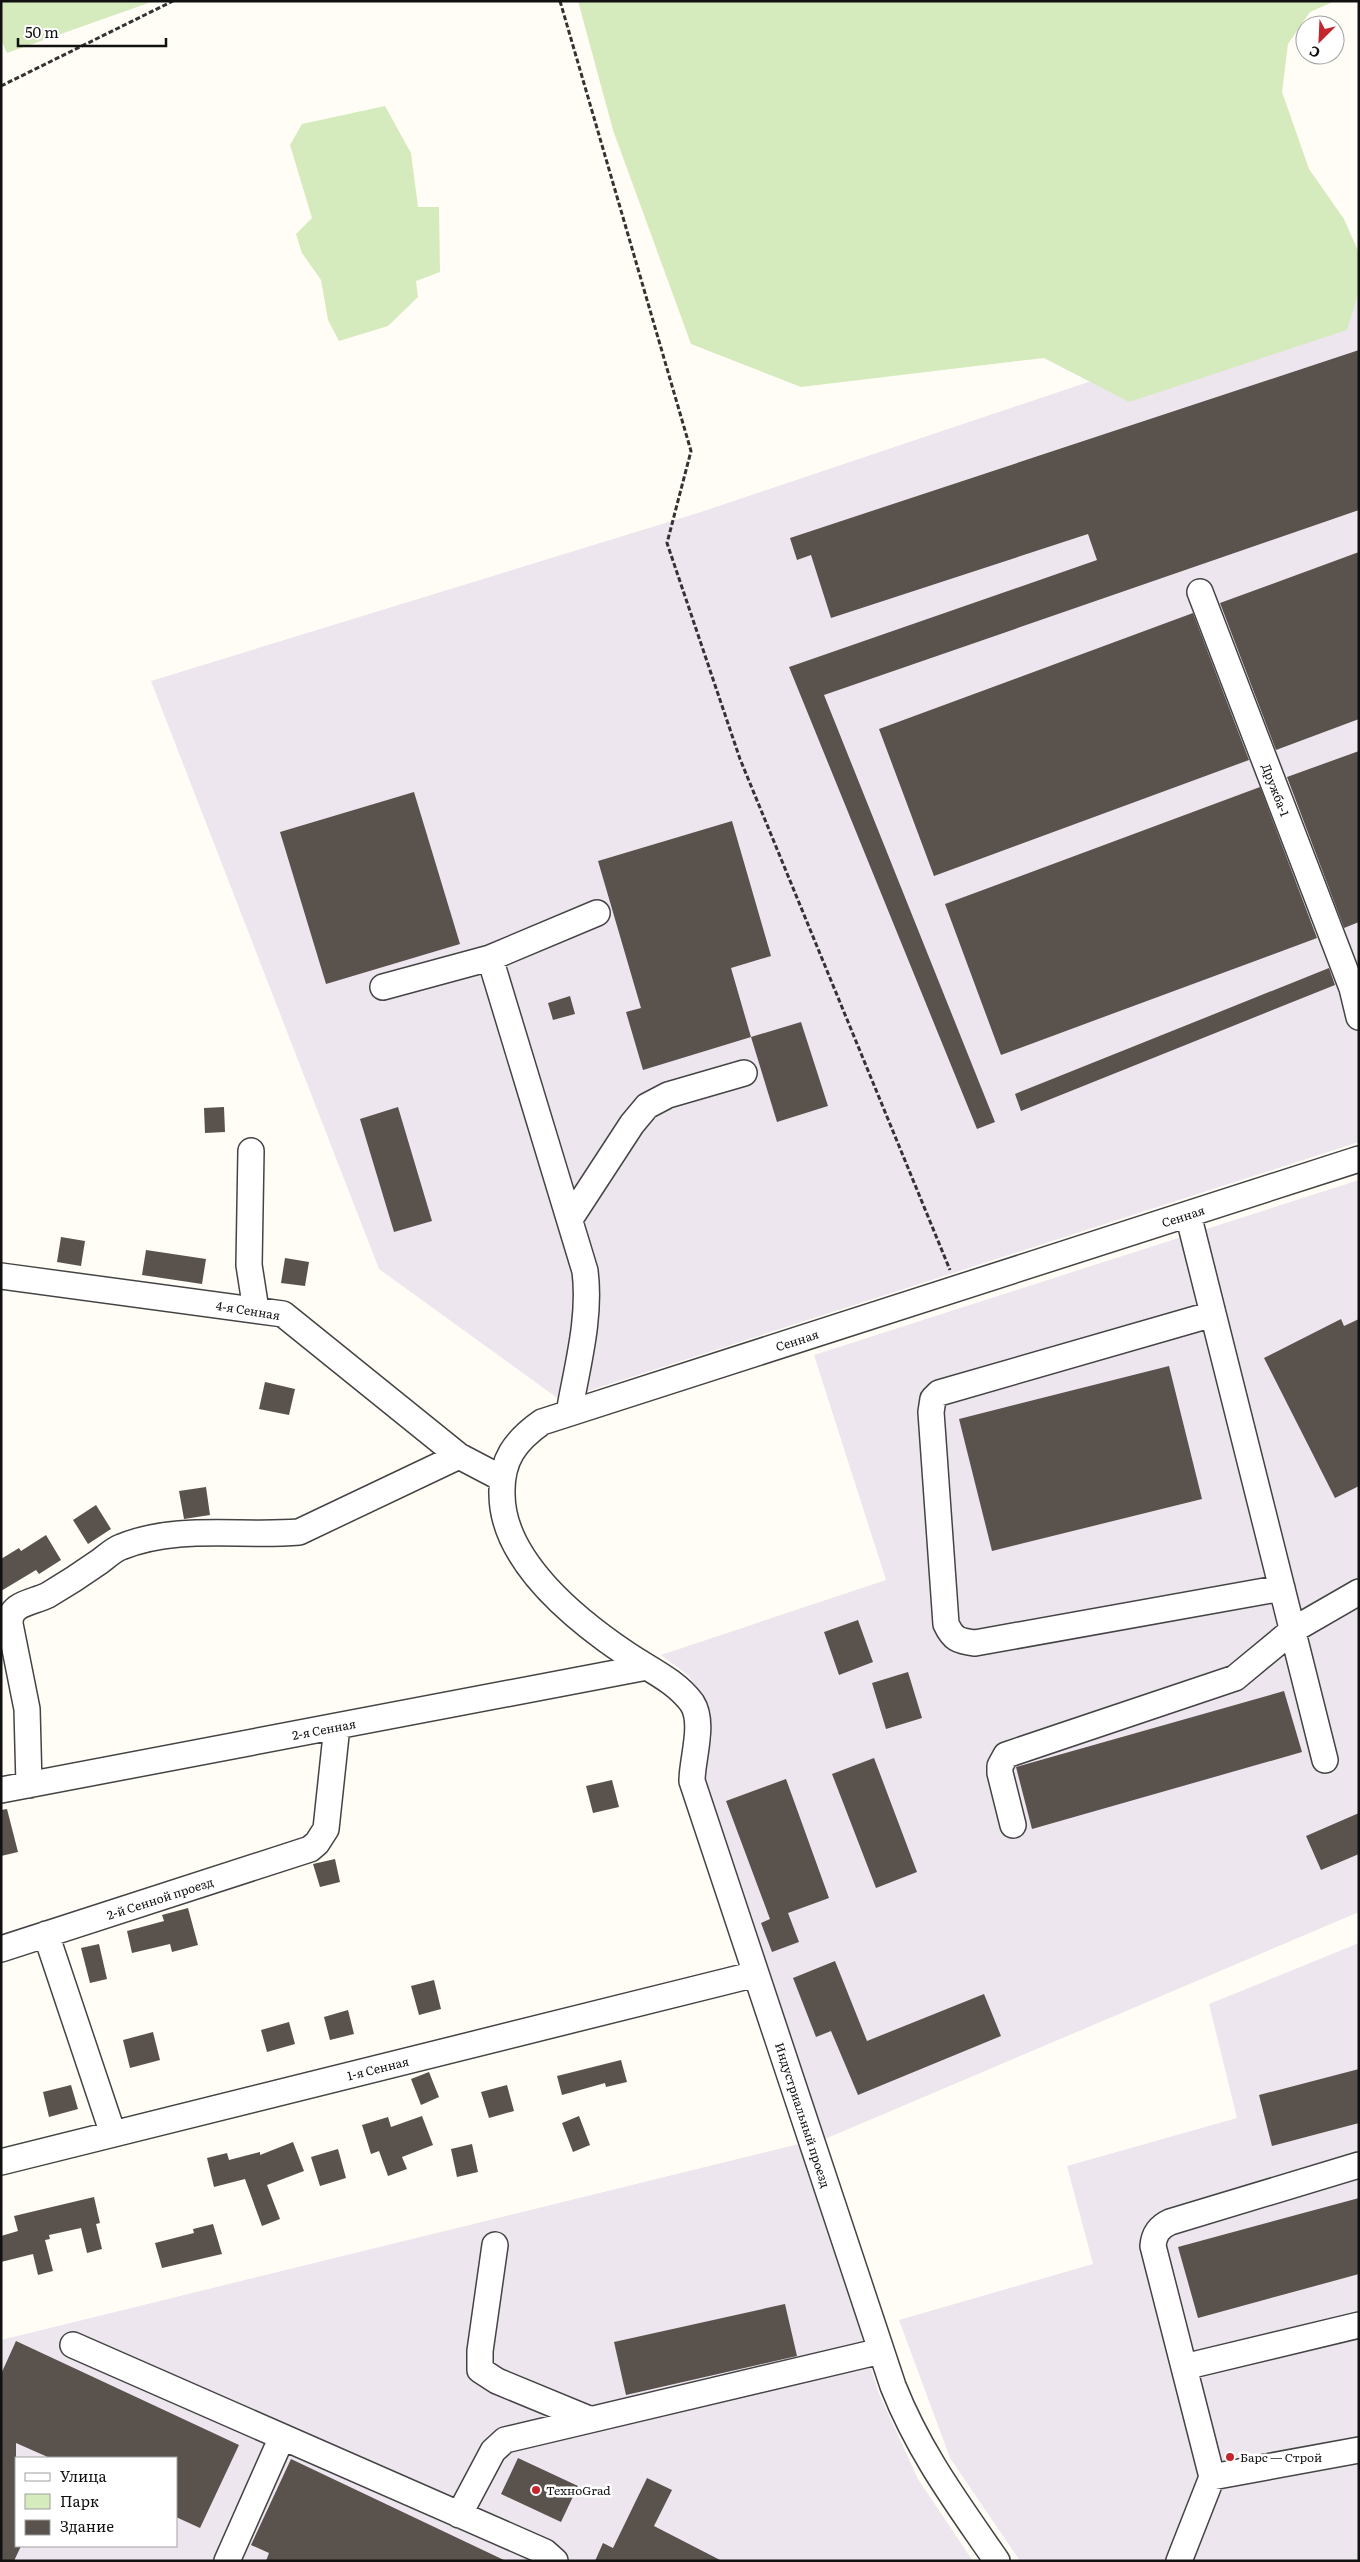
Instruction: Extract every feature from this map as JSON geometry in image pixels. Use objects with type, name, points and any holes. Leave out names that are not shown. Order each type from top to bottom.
[{"type":"street","name":"Дружба-1","points":[[1200,592],[1352,988],[1359,1017]]},
{"type":"street","points":[[383,987],[490,958],[597,913]]},
{"type":"street","points":[[490,958],[585,1271],[588,1294],[569,1414]]},
{"type":"street","points":[[570,1219],[632,1124],[648,1106],[668,1095],[744,1073]]},
{"type":"street","points":[[251,1151],[249,1265],[256,1310]]},
{"type":"street","name":"Сенная","points":[[647,1667],[573,1613],[533,1572],[509,1530],[502,1508],[501,1478],[509,1457],[522,1436],[542,1422],[1359,1160]]},
{"type":"street","points":[[1188,1214],[1325,1760]]},
{"type":"street","name":"4-я Сенная","points":[[1,1276],[283,1314],[459,1456],[501,1478]]},
{"type":"street","points":[[1213,1314],[945,1390],[933,1399],[931,1412],[946,1624],[952,1636],[963,1641],[976,1643],[1282,1588]]},
{"type":"street","points":[[28,1785],[27,1709],[10,1624],[10,1614],[13,1609],[38,1600],[68,1583],[119,1548],[138,1540],[183,1534],[273,1534],[299,1532],[459,1456]]},
{"type":"street","points":[[1013,1825],[1000,1774],[1000,1766],[1006,1755],[1235,1678],[1293,1630],[1359,1592]]},
{"type":"street","name":"2-я Сенная","points":[[1,1790],[647,1667]]},
{"type":"street","name":"Индустриальный проезд","points":[[647,1667],[662,1674],[692,1704],[697,1726],[692,1763],[692,1781],[881,2351],[907,2422],[921,2450],[997,2561]]},
{"type":"street","name":"2-й Сенной проезд","points":[[1,1949],[300,1854],[317,1843],[326,1829],[337,1726]]},
{"type":"street","points":[[46,1934],[113,2134]]},
{"type":"street","name":"1-я Сенная","points":[[1,2162],[756,1974]]},
{"type":"street","points":[[1179,2561],[1212,2476],[1153,2246],[1158,2230],[1170,2222],[1359,2165]]},
{"type":"street","points":[[495,2245],[480,2351],[480,2370],[497,2381],[589,2420]]},
{"type":"street","points":[[1184,2367],[1359,2325]]},
{"type":"street","points":[[73,2345],[545,2552],[555,2561]]},
{"type":"street","points":[[459,2515],[498,2444],[513,2437],[881,2351]]},
{"type":"street","points":[[227,2561],[282,2437]]},
{"type":"street","points":[[1212,2476],[1359,2450]]},
{"type":"path","points":[[1,86],[173,1]]},
{"type":"path","points":[[560,1],[691,451],[667,543],[740,759],[958,1289]]},
{"type":"shaded area","points":[[1359,291],[1359,1142],[560,1400],[379,1269],[151,681],[701,512]]},
{"type":"shaded area","points":[[1359,1180],[1359,1912],[825,2139],[703,1778],[712,1737],[705,1700],[689,1676],[661,1655],[886,1580],[814,1355]]},
{"type":"shaded area","points":[[1359,1943],[1359,2561],[1020,2561],[950,2458],[899,2320],[1093,2264],[1067,2166],[1237,2118],[1209,2004]]},
{"type":"shaded area","points":[[803,2143],[878,2391],[918,2479],[973,2561],[1,2561],[1,2340]]},
{"type":"green space","points":[[1,1],[154,1],[7,53],[1,40]]},
{"type":"green space","points":[[578,1],[1335,1],[1310,12],[1308,15],[1295,15],[1295,34],[1288,44],[1282,92],[1309,169],[1344,219],[1359,253],[1359,291],[1347,330],[1129,402],[1044,358],[801,387],[691,344],[613,130]]},
{"type":"green space","points":[[385,106],[411,153],[418,207],[439,207],[440,272],[416,281],[418,297],[388,326],[339,341],[328,320],[321,280],[302,253],[296,234],[312,218],[290,145],[302,124]]},
{"type":"building","points":[[1359,350],[1359,510],[824,695],[995,1122],[977,1129],[789,667],[1097,560],[1088,534],[831,618],[811,555],[797,560],[790,538]]},
{"type":"building","points":[[1359,552],[1359,719],[1276,750],[1220,603]]},
{"type":"building","points":[[1193,613],[1249,760],[934,876],[879,729]]},
{"type":"building","points":[[1359,751],[1359,922],[1344,928],[1287,777]]},
{"type":"building","points":[[1260,787],[1317,938],[1001,1055],[945,904]]},
{"type":"building","points":[[414,792],[460,944],[326,984],[280,832]]},
{"type":"building","points":[[732,821],[771,956],[731,968],[751,1037],[643,1070],[626,1012],[641,1008],[598,861]]},
{"type":"building","points":[[1329,968],[1335,985],[1021,1111],[1015,1094]]},
{"type":"building","points":[[570,996],[575,1014],[553,1020],[548,1003]]},
{"type":"building","points":[[801,1022],[828,1106],[777,1122],[751,1037]]},
{"type":"building","points":[[224,1107],[225,1132],[205,1133],[204,1108]]},
{"type":"building","points":[[398,1107],[432,1221],[394,1232],[360,1119]]},
{"type":"building","points":[[61,1237],[85,1241],[81,1266],[57,1262]]},
{"type":"building","points":[[146,1250],[206,1259],[202,1284],[142,1275]]},
{"type":"building","points":[[285,1258],[309,1262],[305,1286],[281,1283]]},
{"type":"building","points":[[1341,1319],[1344,1326],[1359,1319],[1359,1486],[1335,1498],[1264,1358]]},
{"type":"building","points":[[1169,1366],[1202,1499],[992,1551],[959,1419]]},
{"type":"building","points":[[265,1382],[295,1389],[289,1415],[259,1409]]},
{"type":"building","points":[[206,1487],[210,1515],[184,1519],[179,1491]]},
{"type":"building","points":[[96,1505],[111,1529],[88,1544],[73,1520]]},
{"type":"building","points":[[46,1535],[61,1560],[39,1574],[36,1570],[1,1591],[1,1559],[19,1548],[21,1551]]},
{"type":"building","points":[[858,1620],[873,1662],[839,1675],[824,1632]]},
{"type":"building","points":[[908,1672],[922,1718],[886,1729],[872,1683]]},
{"type":"building","points":[[1284,1691],[1302,1752],[1032,1829],[1016,1767]]},
{"type":"building","points":[[874,1758],[917,1872],[876,1888],[832,1774]]},
{"type":"building","points":[[786,1779],[829,1898],[788,1913],[799,1942],[772,1952],[761,1923],[770,1919],[726,1801]]},
{"type":"building","points":[[612,1780],[619,1807],[593,1813],[586,1786]]},
{"type":"building","points":[[7,1809],[18,1852],[1,1856],[1,1810]]},
{"type":"building","points":[[1359,1813],[1359,1854],[1321,1870],[1306,1836]]},
{"type":"building","points":[[335,1859],[340,1882],[320,1887],[313,1864]]},
{"type":"building","points":[[188,1908],[198,1945],[172,1952],[170,1944],[132,1953],[127,1931],[164,1921],[162,1915]]},
{"type":"building","points":[[99,1944],[107,1979],[90,1983],[81,1948]]},
{"type":"building","points":[[835,1961],[867,2041],[984,1994],[1001,2036],[858,2095],[831,2031],[816,2037],[793,1978]]},
{"type":"building","points":[[434,1980],[441,2009],[419,2015],[411,1986]]},
{"type":"building","points":[[348,2010],[354,2034],[330,2040],[324,2017]]},
{"type":"building","points":[[289,2022],[295,2044],[267,2052],[261,2030]]},
{"type":"building","points":[[153,2032],[160,2060],[130,2068],[123,2040]]},
{"type":"building","points":[[621,2060],[627,2082],[606,2087],[605,2083],[562,2095],[557,2076]]},
{"type":"building","points":[[1359,2069],[1359,2123],[1272,2146],[1259,2095]]},
{"type":"building","points":[[429,2072],[439,2097],[421,2105],[411,2079]]},
{"type":"building","points":[[71,2085],[78,2109],[49,2117],[43,2092]]},
{"type":"building","points":[[507,2085],[514,2111],[489,2118],[481,2092]]},
{"type":"building","points":[[422,2116],[433,2145],[402,2157],[407,2169],[388,2176],[379,2151],[371,2154],[362,2125],[388,2117],[391,2127]]},
{"type":"building","points":[[579,2116],[590,2145],[573,2152],[562,2123]]},
{"type":"building","points":[[293,2142],[304,2171],[267,2185],[280,2219],[262,2226],[245,2179],[214,2187],[207,2158],[227,2153],[229,2160],[260,2152],[260,2155]]},
{"type":"building","points":[[472,2144],[478,2172],[457,2177],[451,2149]]},
{"type":"building","points":[[338,2149],[346,2178],[320,2186],[311,2157]]},
{"type":"building","points":[[94,2197],[100,2223],[96,2224],[102,2249],[87,2253],[81,2228],[49,2235],[50,2239],[45,2240],[53,2271],[38,2275],[33,2254],[1,2262],[1,2236],[18,2231],[14,2216]]},
{"type":"building","points":[[1359,2198],[1359,2274],[1198,2318],[1178,2247]]},
{"type":"building","points":[[213,2224],[222,2254],[162,2268],[155,2243],[194,2233],[193,2229]]},
{"type":"building","points":[[785,2304],[797,2356],[626,2395],[614,2342]]},
{"type":"building","points":[[16,2341],[239,2445],[200,2528],[178,2518],[178,2457],[48,2457],[16,2443],[15,2547],[21,2547],[14,2561],[1,2561],[1,2374]]},
{"type":"building","points":[[518,2458],[578,2486],[561,2522],[501,2494]]},
{"type":"building","points":[[291,2459],[506,2561],[266,2561],[269,2553],[251,2545]]},
{"type":"building","points":[[647,2478],[672,2490],[654,2526],[722,2561],[595,2561],[603,2543],[613,2548]]},
{"type":"place","name":"Барс — Строй","points":[[1230,2457]]},
{"type":"place","name":"ТехноGrad","points":[[536,2490]]}]
